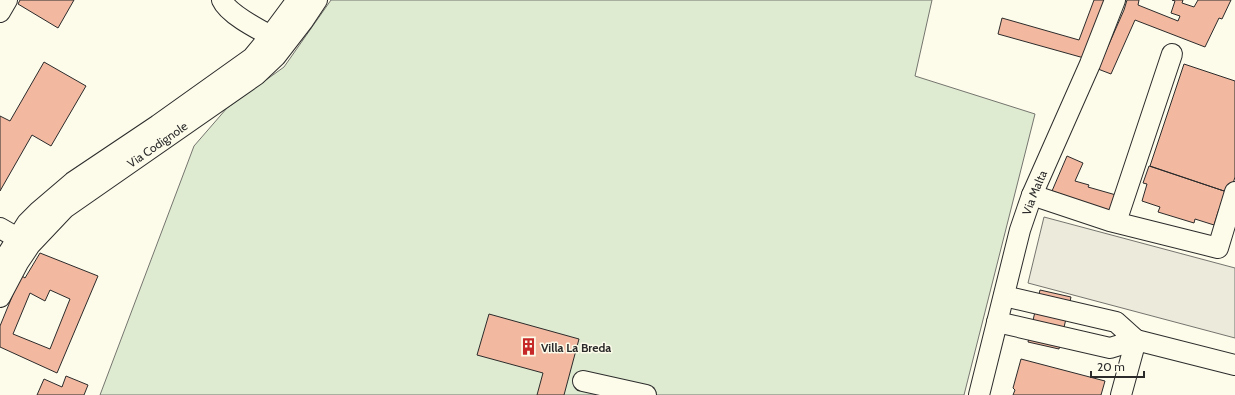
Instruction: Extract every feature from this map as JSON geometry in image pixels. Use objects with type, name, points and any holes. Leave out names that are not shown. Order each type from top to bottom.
[{"type":"street","points":[[0,12],[7,0]]},
{"type":"street","points":[[222,0],[224,4],[240,18],[278,40]]},
{"type":"street","name":"Via Codignole","points":[[278,40],[297,0]]},
{"type":"street","name":"Via Codignole","points":[[0,297],[18,263],[27,223],[39,211],[73,182],[158,125],[278,40],[317,0]]},
{"type":"street","name":"Via Malta","points":[[979,395],[1020,230],[1032,195],[1090,64],[1115,0]]},
{"type":"street","points":[[1116,222],[1172,54]]},
{"type":"street","points":[[1032,195],[1110,221],[1218,248],[1235,192]]},
{"type":"street","points":[[0,228],[23,241]]},
{"type":"street","name":"Via Codignole","points":[[0,266],[23,241]]},
{"type":"street","points":[[1004,296],[1116,322],[1136,340],[1235,365]]},
{"type":"street","points":[[997,322],[1110,348],[1136,340]]},
{"type":"street","points":[[1121,395],[1136,340]]},
{"type":"street","points":[[583,381],[646,395]]},
{"type":"green space","points":[[331,0],[932,0],[915,76],[1035,114],[964,395],[100,395],[194,146],[227,108],[284,67]]},
{"type":"shaded area","points":[[1044,217],[1235,268],[1235,338],[1028,283]]},
{"type":"building","points":[[20,0],[74,0],[58,28],[18,4]]},
{"type":"building","points":[[1094,0],[1108,0],[1084,58],[998,34],[1002,18],[1079,40]]},
{"type":"building","points":[[1127,0],[1139,0],[1138,5],[1178,21],[1180,16],[1171,13],[1175,1],[1172,0],[1183,0],[1182,3],[1194,7],[1198,0],[1231,0],[1222,19],[1219,18],[1205,47],[1135,20],[1111,74],[1098,69]]},
{"type":"building","points":[[44,62],[86,86],[51,146],[32,135],[0,191],[0,116],[10,121]]},
{"type":"building","points":[[1184,64],[1235,81],[1235,177],[1230,193],[1150,166]]},
{"type":"building","points":[[1067,156],[1083,163],[1075,181],[1089,185],[1088,187],[1116,195],[1111,212],[1052,191]]},
{"type":"building","points":[[1149,166],[1230,193],[1224,210],[1219,209],[1214,225],[1195,219],[1194,223],[1158,212],[1160,207],[1142,201],[1147,184],[1143,183]]},
{"type":"building","points":[[40,253],[98,276],[57,373],[0,347],[0,326],[16,287],[22,276],[25,278]],"holes":[[[50,290],[70,299],[50,349],[13,334],[30,293],[45,301]]]},
{"type":"building","points":[[1040,290],[1071,297],[1059,349],[1028,342]]},
{"type":"building","name":"Villa La Breda","points":[[489,314],[579,339],[564,395],[537,395],[543,373],[477,355]]},
{"type":"building","points":[[1021,359],[1105,381],[1101,395],[1013,395],[1015,390],[1013,388]]},
{"type":"building","points":[[66,376],[88,385],[84,395],[37,395],[44,379],[62,387]]},
{"type":"place","name":"Villa La Breda","points":[[528,347]]}]
